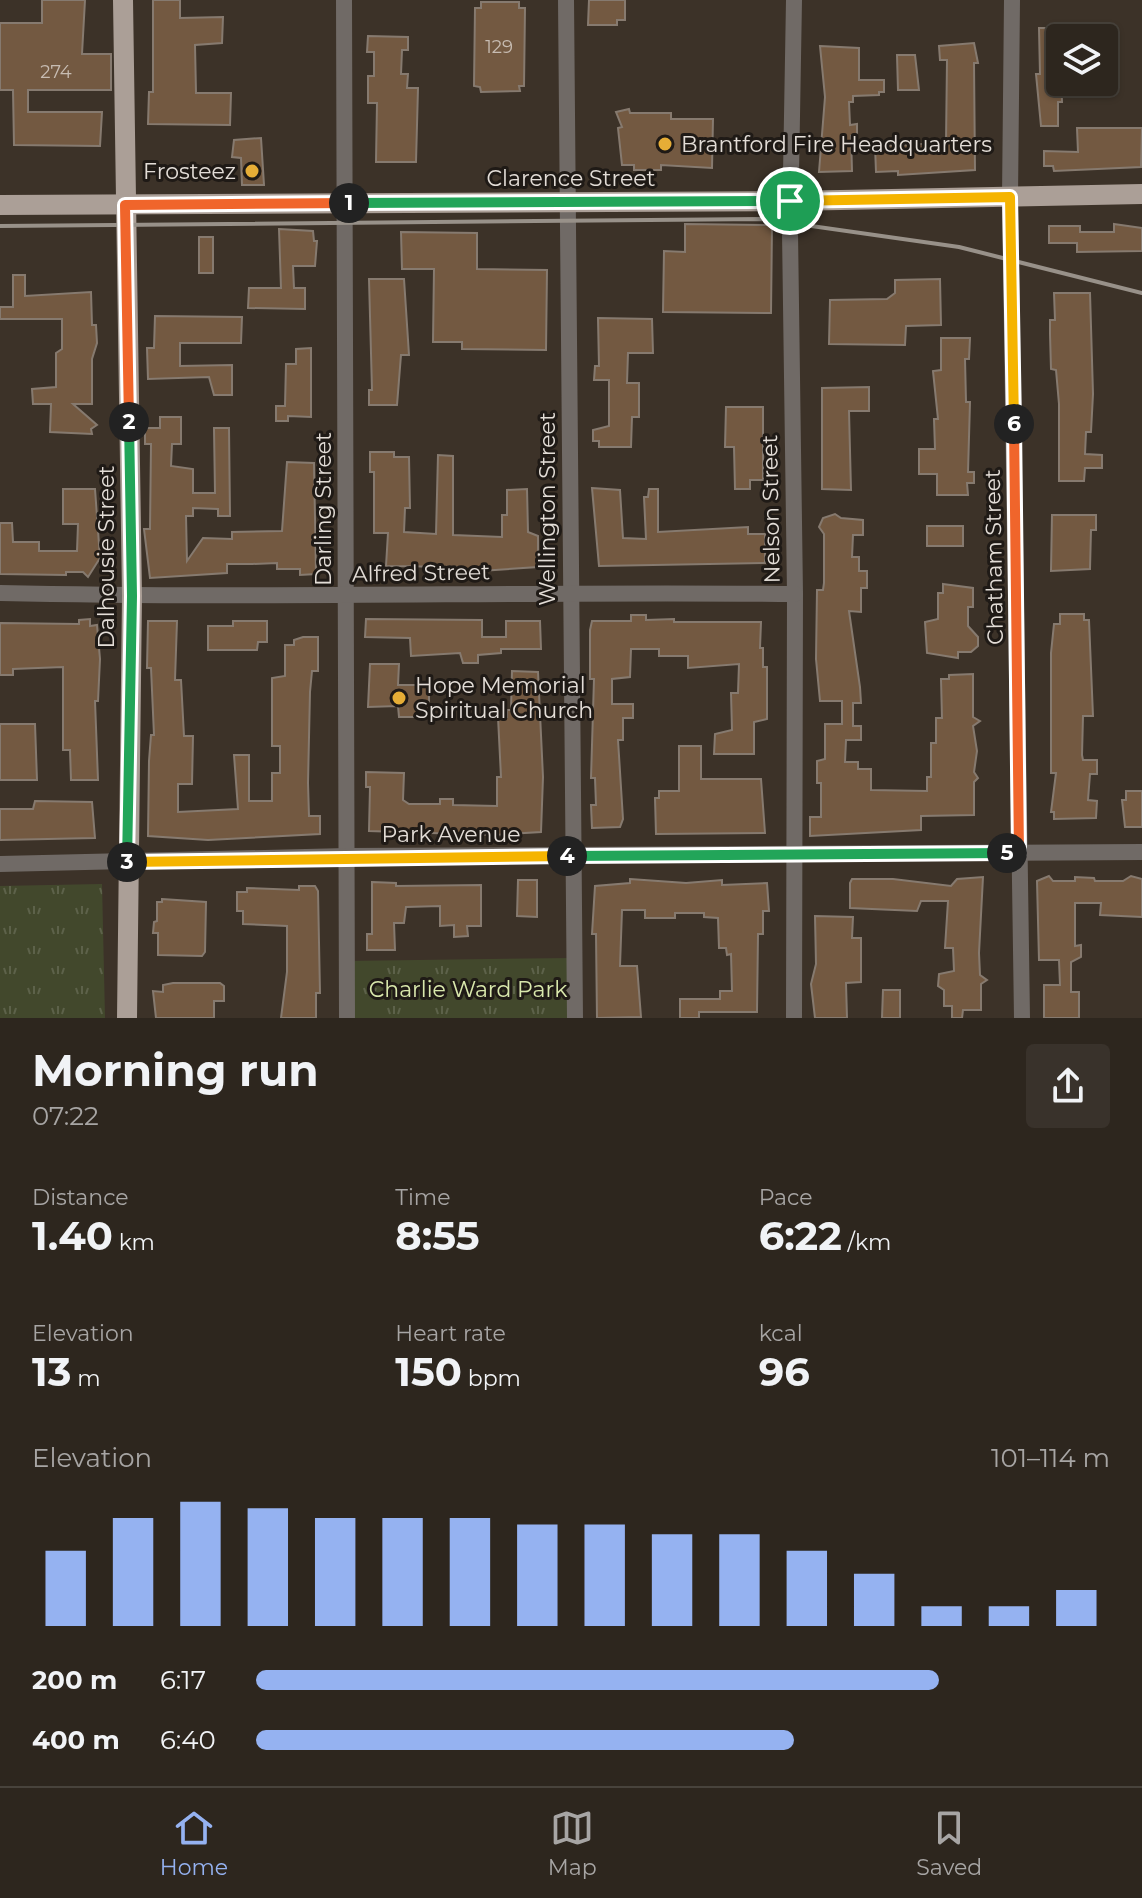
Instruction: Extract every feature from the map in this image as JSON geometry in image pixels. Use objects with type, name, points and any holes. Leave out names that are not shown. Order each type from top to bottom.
[{"type":"main road","name":"Dalhousie Street","points":[[123,0],[132,596],[127,1018]]},
{"type":"main road","name":"Clarence Street","points":[[0,205],[790,201],[1142,194]]},
{"type":"street","name":"Darling Street","points":[[344,0],[347,1018]]},
{"type":"street","name":"Wellington Street","points":[[566,0],[575,1018]]},
{"type":"street","name":"Nelson Street","points":[[794,0],[790,201],[795,594],[794,1018]]},
{"type":"street","name":"Chatham Street","points":[[1012,0],[1010,197],[1022,1018]]},
{"type":"street","name":"Alfred Street","points":[[0,593],[132,596],[346,596],[570,591],[795,594]]},
{"type":"street","name":"Park Avenue","points":[[0,864],[347,856],[1142,852]]},
{"type":"green space","points":[[102,884],[105,1018],[0,1018],[0,886]]},
{"type":"green space","name":"Charlie Ward Park","points":[[574,958],[575,1018],[347,1018],[346,961]]},
{"type":"building","points":[[42,0],[85,0],[82,54],[111,54],[111,90],[28,90],[28,112],[102,112],[100,146],[14,145],[13,90],[0,90],[0,23],[42,23]]},
{"type":"building","points":[[153,0],[180,0],[180,18],[223,17],[222,43],[195,45],[196,93],[231,93],[230,125],[148,124],[149,92],[153,92]]},
{"type":"building","points":[[589,0],[625,0],[625,20],[617,20],[617,25],[588,25]]},
{"type":"building","points":[[481,2],[519,2],[519,8],[525,8],[524,86],[519,86],[520,91],[481,92],[480,87],[474,86],[475,8],[481,8]]},
{"type":"building","points":[[1039,28],[1046,28],[1046,96],[1062,96],[1062,102],[1058,102],[1058,126],[1041,126],[1036,74],[1040,74]]},
{"type":"building","points":[[368,36],[408,37],[408,50],[402,50],[401,74],[408,74],[407,88],[418,88],[416,162],[376,162],[377,103],[368,103],[368,76],[374,76],[374,52],[367,52]]},
{"type":"building","points":[[974,43],[978,63],[974,63],[975,170],[898,175],[898,171],[876,172],[875,146],[946,143],[947,60],[940,60],[939,46]]},
{"type":"building","points":[[820,46],[859,48],[859,80],[884,80],[884,92],[853,96],[853,102],[849,102],[850,125],[857,124],[857,136],[851,136],[852,171],[819,172],[825,97]]},
{"type":"building","points":[[897,55],[915,55],[919,90],[898,90]]},
{"type":"building","name":"Brantford Fire Headquarters","points":[[629,109],[630,113],[671,113],[671,119],[713,119],[712,168],[661,165],[661,170],[634,170],[634,165],[622,165],[618,128],[622,127],[616,112]]},
{"type":"building","points":[[1077,128],[1142,128],[1141,167],[1054,171],[1053,166],[1044,166],[1044,151],[1078,152]]},
{"type":"building","name":"Frosteez","points":[[261,138],[264,185],[242,185],[241,158],[232,157],[234,140]]},
{"type":"building","points":[[685,224],[772,225],[771,313],[663,312],[664,251],[685,252]]},
{"type":"building","points":[[1114,224],[1142,228],[1142,251],[1077,252],[1077,243],[1049,243],[1049,226],[1080,226],[1080,232],[1114,232]]},
{"type":"building","points":[[279,229],[313,231],[314,241],[317,241],[315,266],[293,266],[294,288],[305,288],[305,309],[248,308],[249,288],[281,288]]},
{"type":"building","points":[[401,232],[477,233],[477,269],[547,270],[546,350],[462,349],[462,342],[433,342],[434,269],[402,269]]},
{"type":"building","points":[[199,237],[213,237],[213,273],[199,273]]},
{"type":"building","points":[[13,275],[25,275],[25,296],[91,292],[92,325],[96,325],[97,343],[92,359],[92,404],[73,404],[97,425],[91,429],[92,434],[50,432],[51,404],[33,404],[32,389],[56,387],[56,353],[62,349],[62,319],[0,319],[0,307],[13,307]]},
{"type":"building","points":[[369,279],[404,279],[409,355],[401,355],[397,405],[369,405],[369,390],[372,390]]},
{"type":"building","points":[[940,279],[941,325],[906,326],[905,345],[829,344],[830,300],[887,299],[895,293],[895,280]]},
{"type":"building","points":[[1054,293],[1090,293],[1093,394],[1091,432],[1086,432],[1085,454],[1102,455],[1102,468],[1085,468],[1084,481],[1059,481],[1059,404],[1056,370],[1051,369],[1050,334],[1050,320],[1055,320]]},
{"type":"building","points":[[155,316],[242,317],[241,343],[180,343],[180,366],[232,365],[232,395],[214,395],[209,377],[148,379],[147,348],[154,348]]},
{"type":"building","points":[[598,318],[652,319],[653,353],[628,353],[627,383],[639,383],[639,417],[632,417],[631,447],[599,447],[599,441],[593,441],[593,430],[609,426],[609,380],[594,380],[595,366],[599,366]]},
{"type":"building","points":[[941,338],[970,338],[969,359],[965,359],[966,402],[970,402],[968,472],[974,472],[974,483],[967,483],[968,495],[937,495],[937,474],[919,474],[919,449],[935,449],[934,419],[938,419],[933,371],[941,370]]},
{"type":"building","points":[[311,348],[311,417],[288,416],[288,421],[276,421],[276,406],[285,406],[286,364],[296,364],[296,349]]},
{"type":"building","points":[[869,387],[869,411],[849,411],[851,490],[822,489],[822,388]]},
{"type":"building","points":[[726,407],[763,407],[763,480],[750,480],[750,489],[735,489],[734,447],[725,447]]},
{"type":"building","points":[[160,417],[181,417],[181,444],[172,444],[171,466],[193,469],[193,493],[215,493],[214,428],[229,428],[230,516],[218,516],[218,509],[193,508],[193,516],[186,516],[187,561],[203,538],[232,539],[232,532],[282,531],[287,462],[314,463],[316,574],[300,575],[300,569],[277,569],[277,563],[227,564],[227,573],[150,578],[144,529],[150,529],[151,444],[145,444],[145,428],[160,428]]},
{"type":"building","points":[[370,452],[394,452],[394,457],[409,457],[410,508],[405,508],[404,532],[436,534],[438,455],[453,456],[453,535],[502,537],[502,515],[507,515],[507,490],[527,489],[528,532],[538,536],[538,567],[480,571],[460,570],[460,567],[386,566],[388,533],[374,533],[374,472],[370,472]]},
{"type":"building","points":[[592,488],[620,490],[623,538],[646,539],[644,497],[648,497],[649,489],[658,489],[658,532],[748,527],[748,534],[765,534],[765,563],[599,566]]},
{"type":"building","points":[[63,489],[95,489],[100,558],[88,577],[83,572],[66,572],[66,575],[0,574],[0,523],[12,523],[13,542],[39,542],[39,551],[77,551],[78,524],[63,524]]},
{"type":"building","points":[[835,514],[841,518],[863,520],[863,535],[853,535],[852,557],[859,557],[859,571],[867,571],[867,588],[861,588],[861,612],[849,611],[861,703],[853,703],[853,726],[861,726],[861,740],[846,740],[845,762],[858,762],[858,769],[871,769],[871,790],[927,791],[927,777],[931,777],[931,743],[936,743],[936,718],[942,718],[941,679],[949,679],[949,675],[973,674],[973,717],[980,721],[973,726],[977,751],[974,772],[978,778],[974,782],[974,815],[921,816],[921,830],[810,836],[810,817],[821,817],[821,783],[817,783],[817,761],[825,759],[825,724],[842,724],[842,701],[820,701],[816,659],[817,590],[823,590],[824,583],[824,534],[819,527],[823,518]]},
{"type":"building","points":[[1052,515],[1096,515],[1096,530],[1091,530],[1090,569],[1051,571]]},
{"type":"building","points":[[927,526],[963,526],[963,546],[927,546]]},
{"type":"building","points":[[943,584],[973,588],[973,607],[968,607],[968,626],[978,637],[978,646],[971,652],[958,652],[958,658],[927,653],[925,622],[938,619],[938,593],[943,593]]},
{"type":"building","points":[[1060,614],[1084,614],[1084,620],[1089,620],[1093,716],[1083,716],[1082,755],[1083,760],[1097,760],[1097,774],[1090,774],[1088,800],[1097,801],[1096,818],[1054,819],[1054,812],[1051,812],[1056,773],[1051,773],[1051,653],[1054,624],[1060,624]]},
{"type":"building","points":[[631,615],[646,615],[646,620],[674,619],[674,622],[761,622],[760,648],[763,648],[763,667],[767,667],[767,719],[754,722],[754,754],[714,754],[715,734],[732,730],[731,693],[738,693],[739,664],[688,668],[688,656],[659,656],[659,649],[631,649],[630,677],[612,679],[612,704],[633,704],[633,718],[623,718],[623,740],[618,740],[623,819],[620,827],[592,828],[591,805],[596,805],[595,778],[591,778],[594,679],[590,679],[590,630],[592,621],[631,621]]},
{"type":"building","points":[[90,619],[90,626],[97,625],[100,659],[98,701],[95,701],[98,780],[71,780],[70,750],[63,750],[63,667],[13,669],[13,675],[0,675],[0,623],[79,624],[79,620]]},
{"type":"building","points":[[366,619],[482,620],[482,637],[506,637],[506,621],[540,621],[541,649],[501,649],[501,653],[478,655],[478,663],[463,663],[460,653],[411,656],[410,638],[365,637]]},
{"type":"building","points":[[148,621],[177,621],[175,680],[181,680],[184,736],[193,736],[192,784],[178,784],[178,812],[238,809],[234,755],[249,755],[249,801],[272,801],[272,773],[280,773],[280,746],[272,746],[272,678],[285,676],[285,645],[294,645],[294,640],[303,637],[318,637],[318,671],[312,671],[310,692],[308,783],[309,816],[320,816],[320,834],[208,840],[148,836],[149,761],[151,735],[154,735],[151,668],[147,668]]},
{"type":"building","points":[[233,621],[267,621],[267,642],[258,642],[257,650],[208,650],[208,626],[233,626]]},
{"type":"building","name":"Hope Memorial Spiritual Church","points":[[370,664],[399,664],[398,685],[429,685],[429,717],[399,717],[398,706],[368,707]]},
{"type":"building","points":[[512,671],[538,672],[543,777],[541,832],[493,835],[369,831],[370,787],[366,787],[366,772],[404,773],[403,800],[409,804],[440,804],[440,799],[453,799],[453,805],[497,806],[497,777],[501,777],[498,717],[507,717],[507,710],[511,710]]},
{"type":"building","points":[[0,724],[35,724],[37,780],[0,780]]},
{"type":"building","points":[[679,746],[701,746],[701,779],[761,779],[765,833],[656,834],[655,798],[659,798],[659,791],[679,791]]},
{"type":"building","points":[[1126,791],[1142,791],[1142,827],[1125,827],[1122,800],[1126,800]]},
{"type":"building","points":[[35,801],[92,802],[95,838],[0,840],[0,809],[33,809]]},
{"type":"building","points":[[1049,876],[1053,881],[1075,881],[1075,877],[1094,878],[1095,881],[1123,881],[1131,876],[1142,879],[1142,917],[1100,915],[1101,903],[1075,903],[1075,946],[1081,945],[1081,957],[1071,962],[1071,992],[1079,992],[1079,1018],[1044,1018],[1044,985],[1060,985],[1059,960],[1039,960],[1037,881]]},
{"type":"building","points":[[983,877],[979,953],[980,975],[987,980],[981,984],[981,1010],[963,1010],[962,1018],[952,1018],[952,1006],[944,1006],[944,990],[938,986],[939,974],[954,971],[953,948],[945,948],[948,901],[921,901],[917,911],[850,908],[850,883],[852,879],[893,879],[951,886],[957,879]]},
{"type":"building","points":[[630,879],[686,883],[722,880],[722,885],[767,883],[769,911],[763,911],[763,934],[758,934],[757,1012],[699,1012],[699,1018],[680,1018],[680,999],[720,999],[720,991],[732,991],[731,954],[727,955],[726,948],[719,948],[718,918],[704,917],[704,913],[675,913],[675,918],[645,918],[645,910],[622,910],[620,966],[637,966],[641,1017],[597,1018],[596,934],[592,934],[595,886],[630,883]]},
{"type":"building","points":[[518,880],[537,880],[537,917],[517,916]]},
{"type":"building","points":[[372,882],[396,883],[396,886],[481,885],[481,926],[467,926],[468,936],[454,937],[454,925],[440,926],[440,906],[406,907],[404,923],[394,923],[395,950],[367,950],[367,934],[372,934]]},
{"type":"building","points":[[299,886],[315,886],[318,891],[320,993],[316,993],[316,1018],[281,1018],[287,972],[287,926],[243,924],[243,911],[237,911],[237,892],[247,892],[247,888],[299,890]]},
{"type":"building","points":[[162,899],[206,902],[205,952],[202,956],[158,955],[158,933],[153,933],[154,922],[157,921],[157,902],[162,902]]},
{"type":"building","points":[[815,916],[853,917],[852,938],[861,938],[861,982],[846,983],[847,1018],[815,1018],[811,984],[816,964]]},
{"type":"building","points":[[220,983],[224,986],[224,1001],[214,1001],[214,1018],[156,1018],[153,991],[163,992],[163,985]]},
{"type":"building","points":[[883,990],[900,990],[900,1018],[882,1018]]},
{"type":"railway","points":[[0,226],[762,219],[959,247],[1142,293]]},
{"type":"place","name":"Brantford Fire Headquarters","points":[[665,144]]},
{"type":"place","name":"Frosteez","points":[[252,171]]},
{"type":"place","name":"Hope Memorial Spiritual Church","points":[[399,698]]},
{"type":"route","points":[[1010,197],[1019,853],[347,856],[127,863],[132,596],[125,205],[790,201],[1010,197]]}]
